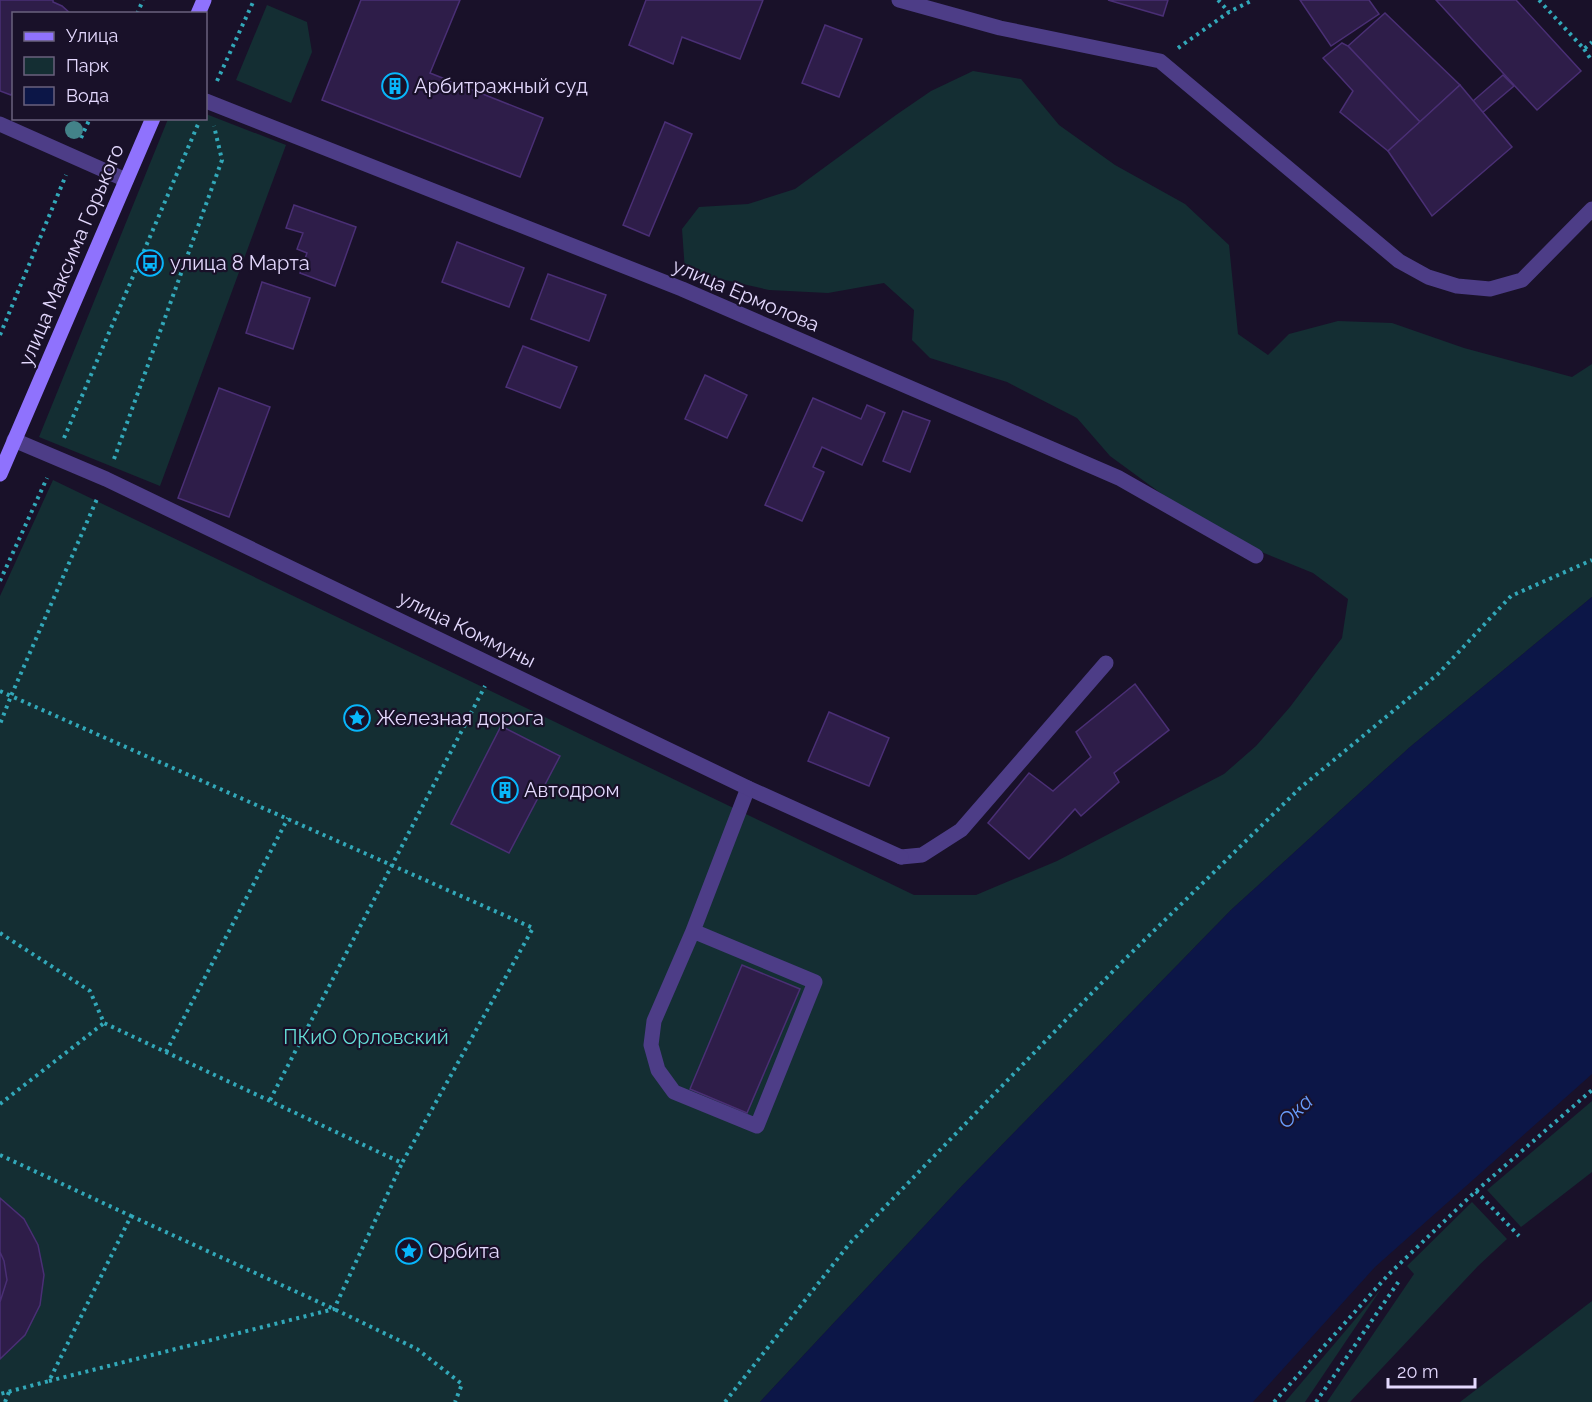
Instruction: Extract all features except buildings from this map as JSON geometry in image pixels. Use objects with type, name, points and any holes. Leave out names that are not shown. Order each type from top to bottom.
[{"type":"main road","name":"улица Максима Горького","points":[[0,474],[152,120]]},
{"type":"street","points":[[899,0],[1000,28],[1160,60],[1399,261],[1428,277],[1457,286],[1490,289],[1522,280],[1592,208]]},
{"type":"street","name":"улица Ермолова","points":[[207,102],[682,290],[1097,468],[1119,478],[1256,556]]},
{"type":"street","points":[[0,124],[126,180]]},
{"type":"street","name":"улица Коммуны","points":[[14,440],[106,479],[748,788],[901,857],[922,855],[961,830],[1107,663]]},
{"type":"street","points":[[693,931],[815,982],[757,1126],[674,1092],[658,1070],[651,1045],[654,1021],[693,931],[748,788]]},
{"type":"path","points":[[207,100],[254,0]]},
{"type":"path","points":[[1218,0],[1229,12]]},
{"type":"path","points":[[1160,60],[1229,12],[1253,0]]},
{"type":"path","points":[[1539,0],[1584,49],[1592,61]]},
{"type":"path","points":[[1584,49],[1592,42]]},
{"type":"path","points":[[0,724],[106,479],[222,160],[207,106]]},
{"type":"path","points":[[0,335],[89,120]]},
{"type":"path","points":[[0,581],[56,457],[199,120]]},
{"type":"path","points":[[726,1402],[850,1243],[1121,963],[1291,796],[1438,674],[1510,596],[1592,560]]},
{"type":"path","points":[[270,1101],[495,666]]},
{"type":"path","points":[[0,691],[533,928],[402,1163],[334,1309]]},
{"type":"path","points":[[166,1052],[288,818]]},
{"type":"path","points":[[0,933],[90,991],[104,1023],[402,1163]]},
{"type":"path","points":[[0,1104],[104,1023]]},
{"type":"path","points":[[1274,1402],[1388,1275],[1476,1191],[1592,1090]]},
{"type":"path","points":[[0,1155],[417,1349],[462,1384],[455,1402]]},
{"type":"path","points":[[1476,1191],[1519,1236]]},
{"type":"path","points":[[49,1381],[131,1216]]},
{"type":"path","points":[[1316,1402],[1399,1281]]},
{"type":"path","points":[[0,1394],[334,1309]]},
{"type":"path","points":[[5,1402],[9,1391]]},
{"type":"green space","points":[[267,5],[307,22],[312,52],[291,103],[236,80]]},
{"type":"green space","name":"ПКиО Орловский","points":[[973,71],[1021,79],[1059,125],[1115,165],[1185,204],[1229,245],[1238,334],[1268,355],[1289,334],[1338,321],[1392,323],[1464,348],[1572,377],[1592,364],[1592,597],[1410,747],[1231,910],[958,1190],[760,1402],[0,1402],[0,596],[53,480],[914,895],[976,895],[1057,861],[1224,774],[1256,746],[1290,707],[1342,638],[1348,599],[1313,573],[1215,533],[1110,456],[1077,418],[1007,382],[930,358],[912,340],[914,310],[884,283],[828,293],[769,290],[685,271],[682,229],[699,207],[748,204],[795,189],[931,91]]},
{"type":"green space","points":[[207,114],[286,145],[160,486],[39,437],[168,120],[207,120]]},
{"type":"green space","points":[[1592,1101],[1592,1172],[1521,1227],[1487,1190]]},
{"type":"green space","points":[[1472,1202],[1507,1239],[1478,1266],[1350,1402],[1327,1402],[1414,1274],[1407,1266]]},
{"type":"green space","points":[[1381,1289],[1305,1402],[1285,1402]]},
{"type":"green space","points":[[1592,1301],[1592,1402],[1460,1402]]},
{"type":"water","name":"Ока","points":[[1592,597],[1592,1074],[1375,1267],[1253,1402],[760,1402],[958,1190],[1231,910],[1410,747]]},
{"type":"place","name":"Арбитражный суд","points":[[395,86]]},
{"type":"place","name":"улица 8 Марта","points":[[150,263]]},
{"type":"place","name":"Железная дорога","points":[[357,718]]},
{"type":"place","name":"Автодром","points":[[505,790]]},
{"type":"place","name":"Орбита","points":[[409,1251]]}]
